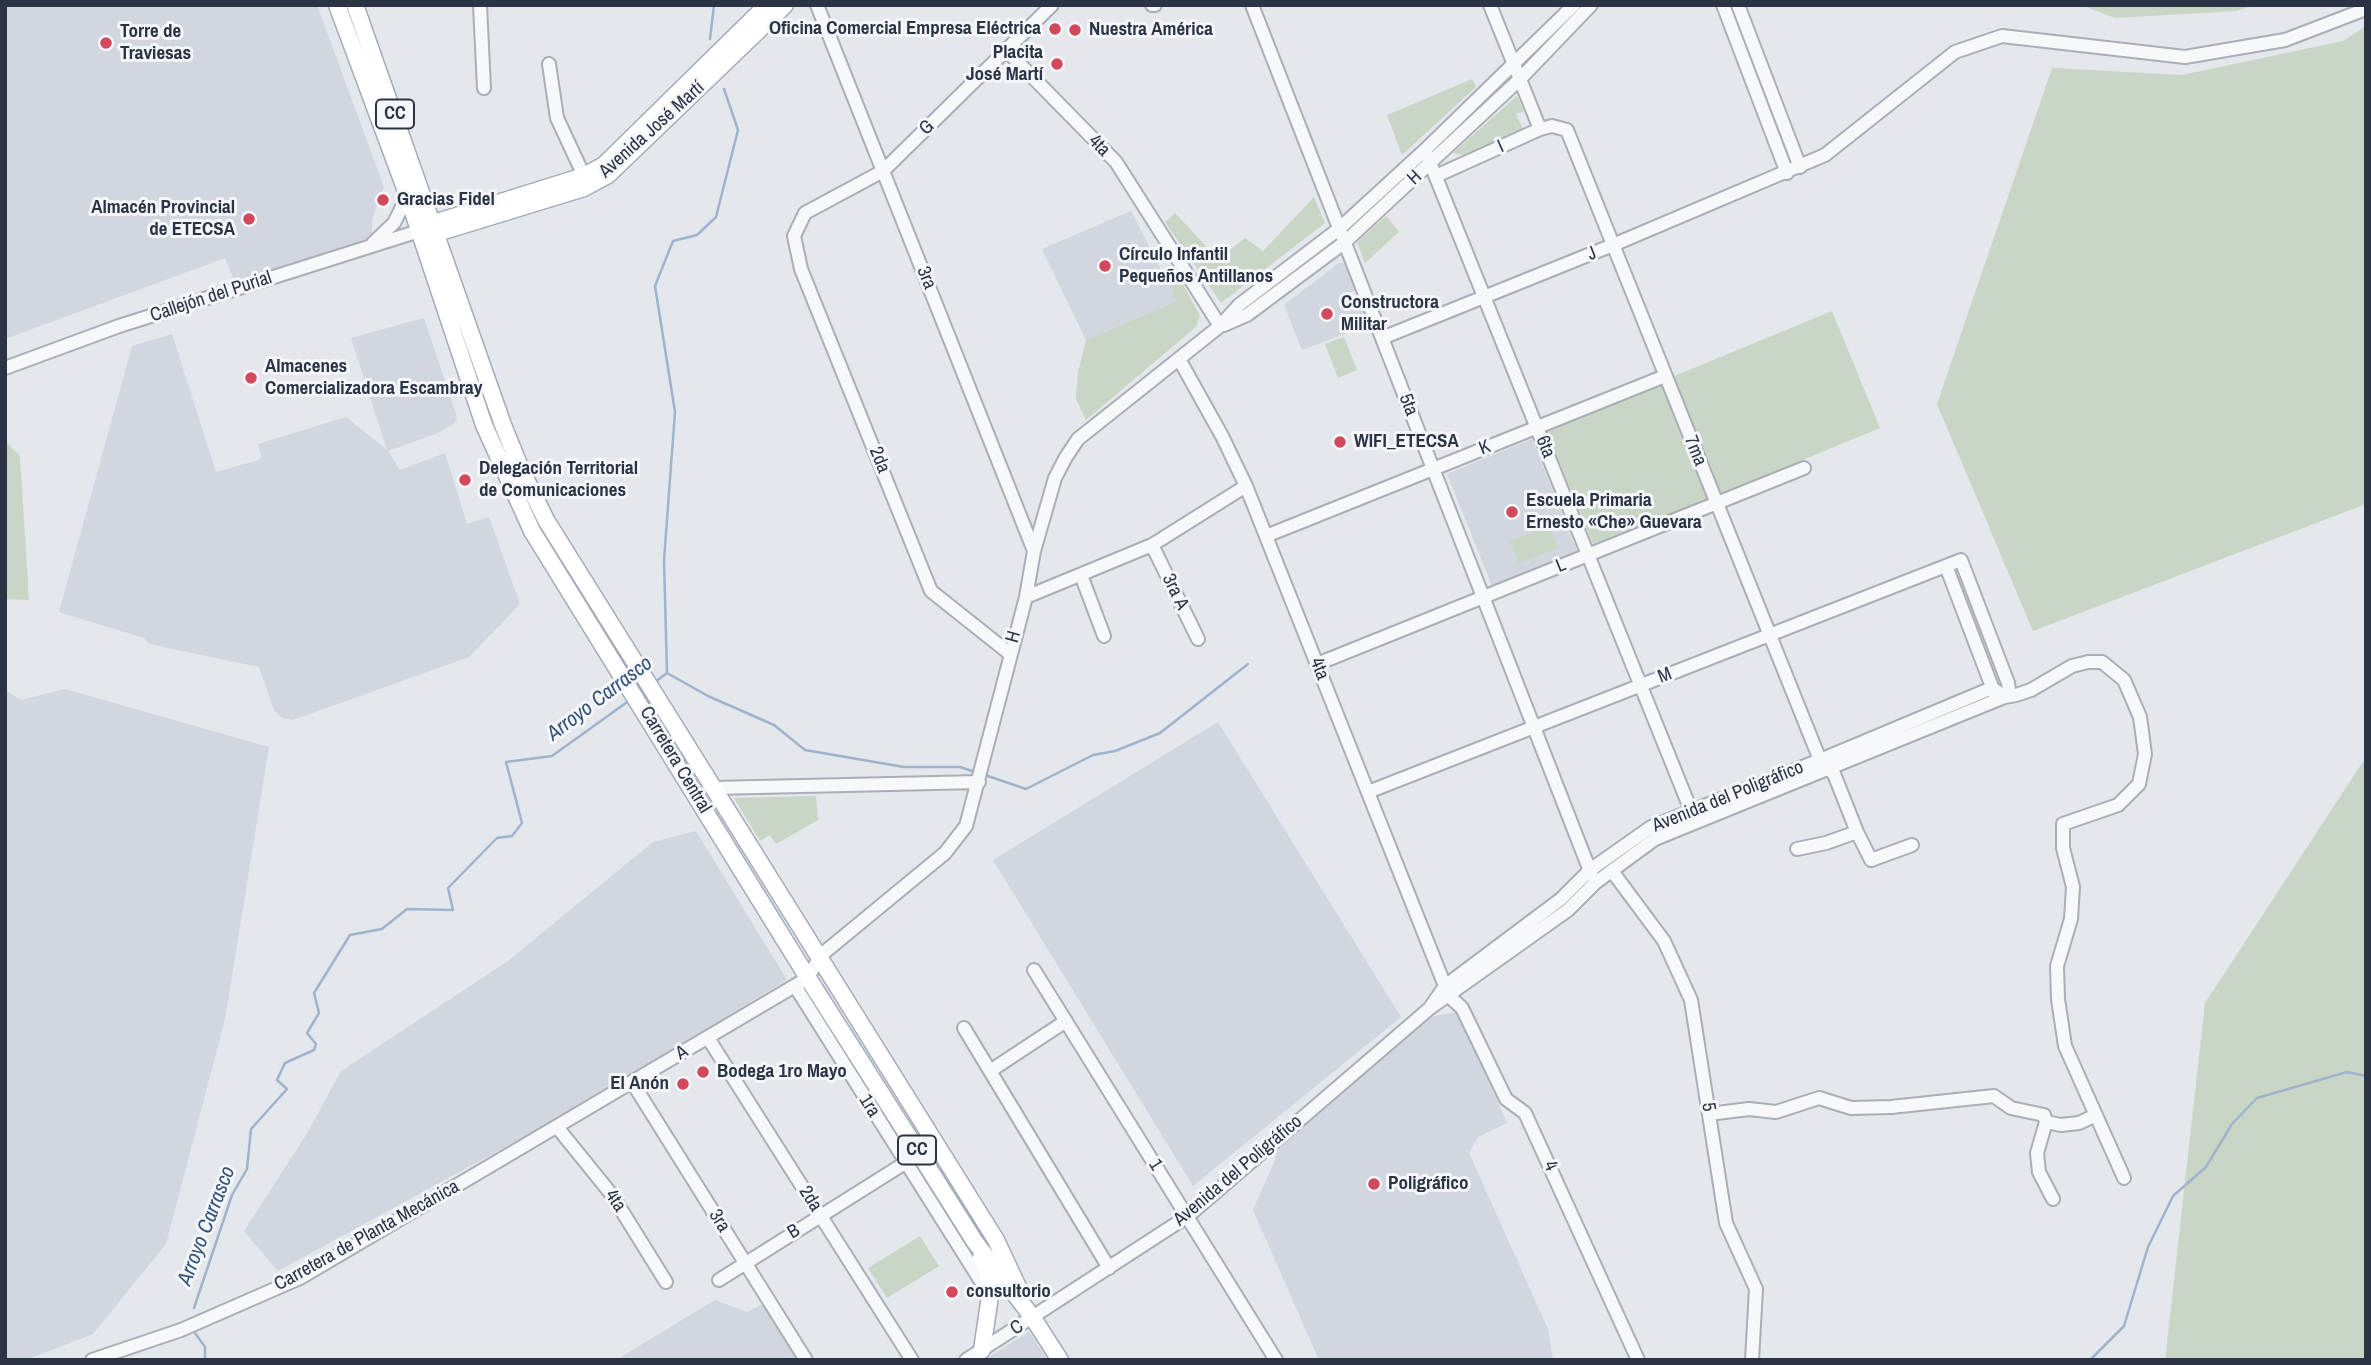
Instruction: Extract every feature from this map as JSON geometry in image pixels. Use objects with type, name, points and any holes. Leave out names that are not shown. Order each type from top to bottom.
[{"type":"main road","name":"Carretera Central","points":[[337,5],[405,191],[430,229],[484,425],[532,531],[643,708],[802,982],[975,1242],[1033,1318],[1060,1360]]},
{"type":"main road","name":"Carretera Central","points":[[355,5],[430,229],[503,425],[546,520],[996,1240],[1033,1318]]},
{"type":"main road","name":"Avenida José Martí","points":[[430,229],[584,176],[604,165],[767,5]]},
{"type":"main road","name":"Avenida José Martí","points":[[430,229],[584,188],[608,176],[785,5]]},
{"type":"main road","points":[[484,425],[503,425]]},
{"type":"main road","points":[[975,1242],[987,1271],[990,1296],[982,1350]]},
{"type":"street","points":[[480,5],[484,88]]},
{"type":"street","name":"3ra","points":[[817,5],[1034,551]]},
{"type":"street","name":"G","points":[[794,236],[805,213],[883,171],[1052,5]]},
{"type":"street","name":"5ta","points":[[1252,5],[1595,883]]},
{"type":"street","points":[[1490,5],[1540,129]]},
{"type":"street","name":"H","points":[[820,956],[951,847],[966,826],[1009,653],[1026,597],[1034,551],[1055,478],[1078,439],[1220,326],[1239,305],[1340,228],[1425,150],[1574,5]]},
{"type":"street","name":"H","points":[[1220,326],[1247,315],[1345,242],[1520,79],[1591,5]]},
{"type":"street","points":[[1723,5],[1787,173]]},
{"type":"street","points":[[1738,5],[1800,167]]},
{"type":"street","name":"J","points":[[1382,338],[1613,245],[1825,155],[1955,52],[2001,36],[2185,57],[2285,40],[2366,9]]},
{"type":"street","name":"4ta","points":[[1006,50],[1115,162],[1220,326]]},
{"type":"street","points":[[549,64],[556,118],[584,176]]},
{"type":"street","name":"I","points":[[1436,176],[1540,129],[1552,126],[1567,130]]},
{"type":"street","name":"7ma","points":[[1567,130],[1769,635],[1824,764],[1838,783],[1871,860],[1912,845]]},
{"type":"street","name":"6ta","points":[[1425,150],[1694,817]]},
{"type":"street","points":[[367,247],[381,238],[394,223],[405,191]]},
{"type":"street","name":"Callejón del Purial","points":[[5,368],[119,326],[430,229]]},
{"type":"street","name":"2da","points":[[794,236],[801,269],[931,591],[1009,653]]},
{"type":"street","name":"4ta","points":[[1179,359],[1222,436],[1246,486],[1447,991]]},
{"type":"street","name":"K","points":[[1266,536],[1665,376]]},
{"type":"street","name":"L","points":[[1317,664],[1804,468]]},
{"type":"street","points":[[1026,597],[1152,545],[1246,486]]},
{"type":"street","name":"3ra A","points":[[1152,545],[1198,639]]},
{"type":"street","name":"M","points":[[1368,792],[1961,560],[2010,690],[1998,695]]},
{"type":"street","points":[[1946,566],[1998,695]]},
{"type":"street","points":[[1080,575],[1104,636]]},
{"type":"street","name":"Avenida del Poligráfico","points":[[1447,991],[1568,910],[1595,883],[1655,839],[1694,817],[1998,695],[2031,690],[2072,666],[2102,662],[2124,680],[2140,717],[2145,754],[2139,785],[2118,805],[2063,824],[2063,848],[2073,887],[2071,919],[2057,966],[2058,999],[2065,1045],[2096,1115]]},
{"type":"street","points":[[713,788],[979,782]]},
{"type":"street","name":"Avenida del Poligráfico","points":[[1033,1318],[1188,1216],[1447,991],[1561,899],[1590,870],[1651,827],[1694,817]]},
{"type":"street","points":[[1797,849],[1826,843],[1857,832]]},
{"type":"street","name":"5","points":[[1612,871],[1664,942],[1691,1000],[1726,1223],[1756,1289],[1752,1360]]},
{"type":"street","points":[[802,982],[820,956]]},
{"type":"street","name":"1","points":[[1034,970],[1276,1360]]},
{"type":"street","name":"A","points":[[557,1127],[802,982]]},
{"type":"street","name":"1ra","points":[[802,982],[905,1163],[990,1296]]},
{"type":"street","name":"4","points":[[1447,991],[1462,1008],[1506,1099],[1525,1113],[1638,1360]]},
{"type":"street","points":[[990,1071],[1066,1021]]},
{"type":"street","points":[[964,1028],[1109,1268]]},
{"type":"street","name":"2da","points":[[708,1038],[912,1360]]},
{"type":"street","name":"3ra","points":[[632,1082],[806,1360]]},
{"type":"street","points":[[1709,1114],[1749,1109],[1776,1112],[1819,1098],[1851,1108],[1891,1107],[1994,1096],[2011,1108],[2044,1115],[2046,1122],[2037,1153],[2039,1172],[2053,1199]]},
{"type":"street","points":[[2046,1122],[2061,1125],[2079,1123],[2096,1115],[2124,1178]]},
{"type":"street","name":"4ta","points":[[557,1127],[612,1195],[666,1282]]},
{"type":"street","name":"Carretera de Planta Mecánica","points":[[92,1360],[181,1330],[300,1278],[557,1127]]},
{"type":"street","name":"B","points":[[719,1280],[905,1163]]},
{"type":"street","name":"C","points":[[966,1360],[1033,1318]]},
{"type":"shaded area","points":[[5,5],[317,5],[384,187],[372,219],[372,235],[366,242],[235,283],[225,258],[5,339]]},
{"type":"shaded area","name":"Círculo Infantil Pequeños Antillanos","points":[[1131,211],[1177,301],[1086,340],[1042,249]]},
{"type":"shaded area","name":"Constructora Militar","points":[[1339,263],[1345,263],[1356,290],[1349,293],[1354,304],[1362,304],[1370,324],[1302,350],[1284,305]]},
{"type":"shaded area","points":[[424,318],[457,417],[455,423],[438,433],[388,451],[400,470],[445,453],[467,524],[489,517],[520,604],[469,657],[293,720],[282,718],[274,710],[259,667],[149,644],[144,638],[59,612],[132,346],[172,334],[216,472],[262,459],[258,444],[346,417],[387,450],[351,338]]},
{"type":"shaded area","name":"Escuela Primaria Ernesto «Che» Guevara","points":[[1532,439],[1577,551],[1492,586],[1447,474]]},
{"type":"shaded area","points":[[65,689],[269,747],[225,1019],[166,1244],[93,1334],[26,1360],[5,1360],[5,690],[21,700]]},
{"type":"shaded area","points":[[1218,722],[1401,1017],[1193,1186],[993,860]]},
{"type":"shaded area","points":[[696,831],[787,980],[569,1112],[278,1271],[244,1231],[306,1135],[341,1071],[508,961],[653,842]]},
{"type":"shaded area","name":"Poligráfico","points":[[1457,1012],[1507,1123],[1478,1137],[1469,1153],[1548,1329],[1553,1360],[1319,1360],[1253,1210],[1276,1158],[1273,1152],[1429,1017]]},
{"type":"shaded area","points":[[715,1300],[747,1312],[765,1303],[799,1360],[616,1360]]},
{"type":"shaded area","points":[[1029,1332],[1048,1360],[984,1360]]},
{"type":"green space","points":[[2081,5],[2255,5],[2236,11],[2115,18]]},
{"type":"green space","points":[[2366,26],[2366,504],[2033,631],[1937,404],[2052,68],[2182,75],[2343,41]]},
{"type":"green space","points":[[1472,79],[1476,87],[1402,155],[1387,115]]},
{"type":"green space","points":[[1517,96],[1524,111],[1516,114],[1523,129],[1464,155],[1453,153]]},
{"type":"green space","points":[[1314,197],[1325,223],[1221,303],[1165,222],[1175,213],[1218,259],[1245,238],[1263,251]]},
{"type":"green space","points":[[1386,216],[1399,232],[1365,263],[1357,242]]},
{"type":"green space","points":[[1179,277],[1200,316],[1196,327],[1086,420],[1076,399],[1078,372],[1086,340],[1177,301],[1168,282]]},
{"type":"green space","points":[[1832,311],[1880,428],[1594,546],[1546,429]]},
{"type":"green space","points":[[1344,337],[1357,370],[1338,378],[1325,344]]},
{"type":"green space","points":[[5,441],[20,456],[29,600],[5,599]]},
{"type":"green space","points":[[1549,526],[1558,548],[1519,563],[1510,541]]},
{"type":"green space","points":[[2366,757],[2366,1360],[2165,1360],[2205,1003]]},
{"type":"green space","points":[[816,796],[818,820],[776,844],[770,835],[760,841],[734,798]]},
{"type":"green space","points":[[920,1236],[939,1266],[887,1298],[868,1268]]},
{"type":"waterway","points":[[710,39],[714,5]]},
{"type":"waterway","name":"Arroyo Carrasco","points":[[655,682],[667,673],[664,560],[675,412],[655,286],[673,241],[697,235],[716,217],[738,130],[724,89]]},
{"type":"waterway","points":[[985,775],[1026,789],[1093,755],[1115,751],[1160,733],[1248,664]]},
{"type":"waterway","points":[[667,673],[708,696],[774,725],[805,750],[904,767],[960,767],[975,772]]},
{"type":"waterway","name":"Arroyo Carrasco","points":[[194,1308],[232,1195],[247,1169],[251,1129],[287,1089],[277,1080],[285,1063],[314,1050],[316,1044],[307,1033],[319,1013],[314,993],[350,935],[382,929],[407,909],[453,910],[448,888],[497,838],[512,836],[522,823],[506,762],[552,756],[630,700]]},
{"type":"waterway","points":[[2090,1360],[2124,1326],[2148,1247],[2173,1196],[2206,1167],[2232,1124],[2257,1098],[2347,1072],[2366,1076]]},
{"type":"waterway","name":"Arroyo Carrasco","points":[[195,1333],[205,1347],[205,1360]]},
{"type":"place","name":"Oficina Comercial Empresa Eléctrica","points":[[1055,29]]},
{"type":"place","name":"Nuestra América","points":[[1075,30]]},
{"type":"place","name":"Torre de Traviesas","points":[[106,43]]},
{"type":"place","name":"Placita José Martí","points":[[1057,64]]},
{"type":"place","name":"Gracias Fidel","points":[[383,200]]},
{"type":"place","name":"Almacén Provincial de ETECSA","points":[[249,219]]},
{"type":"place","name":"Círculo Infantil Pequeños Antillanos","points":[[1105,266]]},
{"type":"place","name":"Constructora Militar","points":[[1327,314]]},
{"type":"place","name":"Almacenes Comercializadora Escambray","points":[[251,378]]},
{"type":"place","name":"WIFI_ETECSA","points":[[1340,442]]},
{"type":"place","name":"Delegación Territorial de Comunicaciones","points":[[465,480]]},
{"type":"place","name":"Escuela Primaria Ernesto «Che» Guevara","points":[[1512,512]]},
{"type":"place","name":"Bodega 1ro Mayo","points":[[703,1072]]},
{"type":"place","name":"El Anón","points":[[683,1084]]},
{"type":"place","name":"Poligráfico","points":[[1374,1184]]},
{"type":"place","name":"consultorio","points":[[952,1292]]}]
